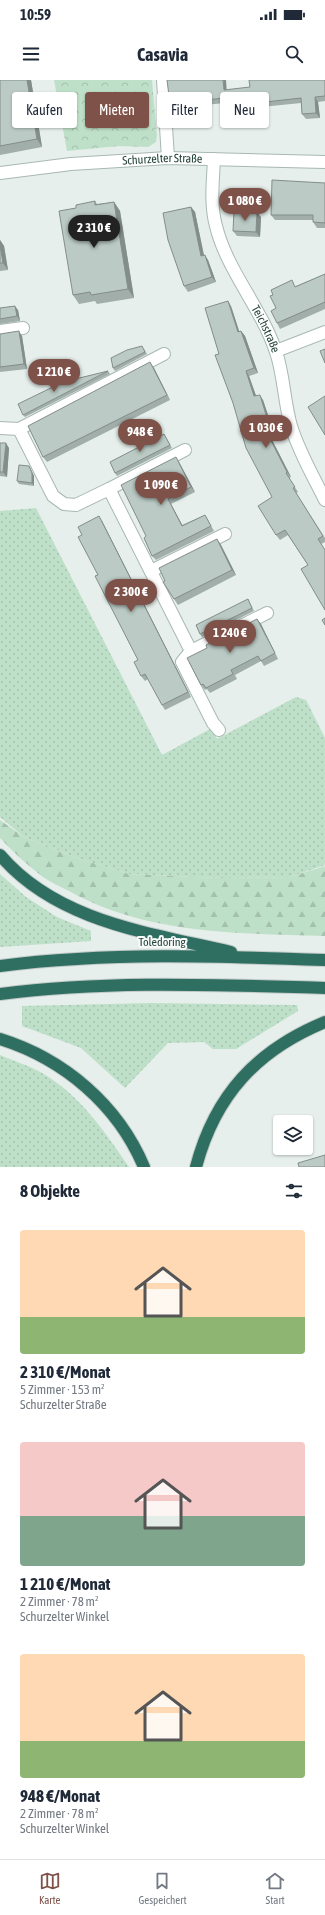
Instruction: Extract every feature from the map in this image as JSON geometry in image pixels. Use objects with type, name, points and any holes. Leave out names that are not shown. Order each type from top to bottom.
[{"type":"highway","points":[[0,855],[20,875],[39,888],[79,911],[98,919],[142,933],[252,958]]},
{"type":"highway","name":"Toledoring","points":[[0,966],[84,958],[142,956],[325,960]]},
{"type":"highway","points":[[0,994],[82,987],[140,985],[325,988]]},
{"type":"highway","points":[[196,1167],[201,1150],[216,1117],[238,1083],[253,1066],[276,1048],[301,1032],[325,1022]]},
{"type":"highway","points":[[0,1039],[36,1053],[66,1070],[86,1087],[106,1106],[121,1125],[136,1148],[144,1167]]},
{"type":"street","points":[[163,80],[168,158]]},
{"type":"street","name":"Schurzelter Straße","points":[[0,173],[71,164],[168,158],[325,162]]},
{"type":"street","name":"Teichstraße","points":[[214,159],[212,196],[215,225],[224,251],[276,352],[291,425],[301,453],[325,500]]},
{"type":"street","points":[[0,331],[23,328]]},
{"type":"street","points":[[276,352],[325,332]]},
{"type":"street","points":[[0,428],[19,429],[164,354]]},
{"type":"street","points":[[19,429],[53,496],[64,504],[76,505],[185,450]]},
{"type":"street","points":[[109,489],[191,651]]},
{"type":"street","points":[[151,571],[225,534]]},
{"type":"street","points":[[220,730],[213,723],[182,662],[191,651],[267,613]]},
{"type":"green space","points":[[54,80],[152,80],[157,136],[156,142],[148,147],[119,146],[67,151],[63,128],[77,128],[77,92],[56,92]]},
{"type":"green space","points":[[36,508],[162,755],[212,728],[217,739],[296,697],[306,700],[325,738],[325,865],[290,877],[221,878],[129,874],[74,857],[24,837],[0,817],[0,511]]},
{"type":"green space","points":[[0,820],[24,837],[74,857],[129,874],[221,878],[290,877],[325,866],[325,936],[258,934],[193,929],[160,924],[129,916],[97,905],[49,881],[26,863],[0,838]]},
{"type":"green space","points":[[0,874],[26,897],[57,917],[91,931],[91,941],[0,947]]},
{"type":"green space","points":[[151,1003],[297,1005],[298,1011],[236,1049],[213,1049],[204,1042],[168,1043],[125,1088],[81,1048],[22,1026],[22,1006]]},
{"type":"green space","points":[[0,1055],[42,1073],[68,1092],[91,1115],[129,1167],[0,1167]]},
{"type":"building","points":[[0,80],[27,80],[29,92],[12,92],[12,128],[35,128],[37,139],[0,146]]},
{"type":"building","points":[[167,80],[223,80],[224,90],[250,87],[249,80],[325,80],[325,96],[315,97],[316,113],[302,114],[301,98],[269,102],[269,92],[220,92],[220,98],[212,99],[212,92],[168,92]]},
{"type":"building","points":[[272,180],[325,183],[325,223],[313,222],[313,215],[271,215]]},
{"type":"building","points":[[95,201],[95,205],[114,202],[128,289],[91,295],[90,292],[73,295],[59,211],[76,208],[76,205]]},
{"type":"building","points":[[191,207],[201,256],[205,255],[212,277],[184,286],[168,240],[163,213]]},
{"type":"building","points":[[234,211],[257,212],[256,232],[233,231]]},
{"type":"building","points":[[0,245],[3,263],[0,263]]},
{"type":"building","points":[[325,274],[325,302],[277,323],[271,311],[276,308],[270,296],[273,295],[271,290],[292,280],[295,287]]},
{"type":"building","points":[[228,301],[238,332],[241,331],[254,368],[246,371],[254,396],[260,395],[270,428],[265,429],[287,472],[286,473],[295,487],[293,488],[323,536],[318,539],[325,550],[325,610],[301,569],[308,565],[285,530],[276,535],[258,506],[272,497],[246,448],[233,403],[215,355],[219,354],[205,308]]},
{"type":"building","points":[[15,306],[17,316],[0,319],[0,308]]},
{"type":"building","points":[[19,331],[24,364],[0,367],[0,334]]},
{"type":"building","points":[[142,346],[145,352],[113,368],[111,358],[127,350]]},
{"type":"building","points":[[325,349],[325,363],[320,351]]},
{"type":"building","points":[[150,362],[167,395],[43,457],[28,426]]},
{"type":"building","points":[[108,371],[23,415],[18,404],[63,382]]},
{"type":"building","points":[[325,396],[325,435],[308,407]]},
{"type":"building","points":[[164,434],[170,445],[115,473],[110,462]]},
{"type":"building","points":[[0,443],[6,443],[3,472],[0,472]]},
{"type":"building","points":[[176,457],[191,487],[168,499],[182,526],[205,515],[211,526],[152,556],[144,538],[146,536],[121,485]]},
{"type":"building","points":[[19,465],[29,466],[32,473],[32,483],[17,481]]},
{"type":"building","points":[[99,516],[188,692],[162,705],[145,674],[141,676],[134,662],[138,660],[95,576],[98,575],[78,537],[82,535],[78,527]]},
{"type":"building","points":[[217,539],[232,570],[174,599],[163,582],[165,581],[159,568]]},
{"type":"building","points":[[248,599],[252,608],[200,634],[196,625]]},
{"type":"building","points":[[325,618],[325,625],[322,620]]},
{"type":"building","points":[[257,619],[275,653],[261,661],[258,656],[231,670],[233,674],[206,688],[203,684],[201,685],[187,658],[207,648],[206,645]]},
{"type":"building","points":[[325,1155],[325,1167],[299,1167],[298,1163]]}]
